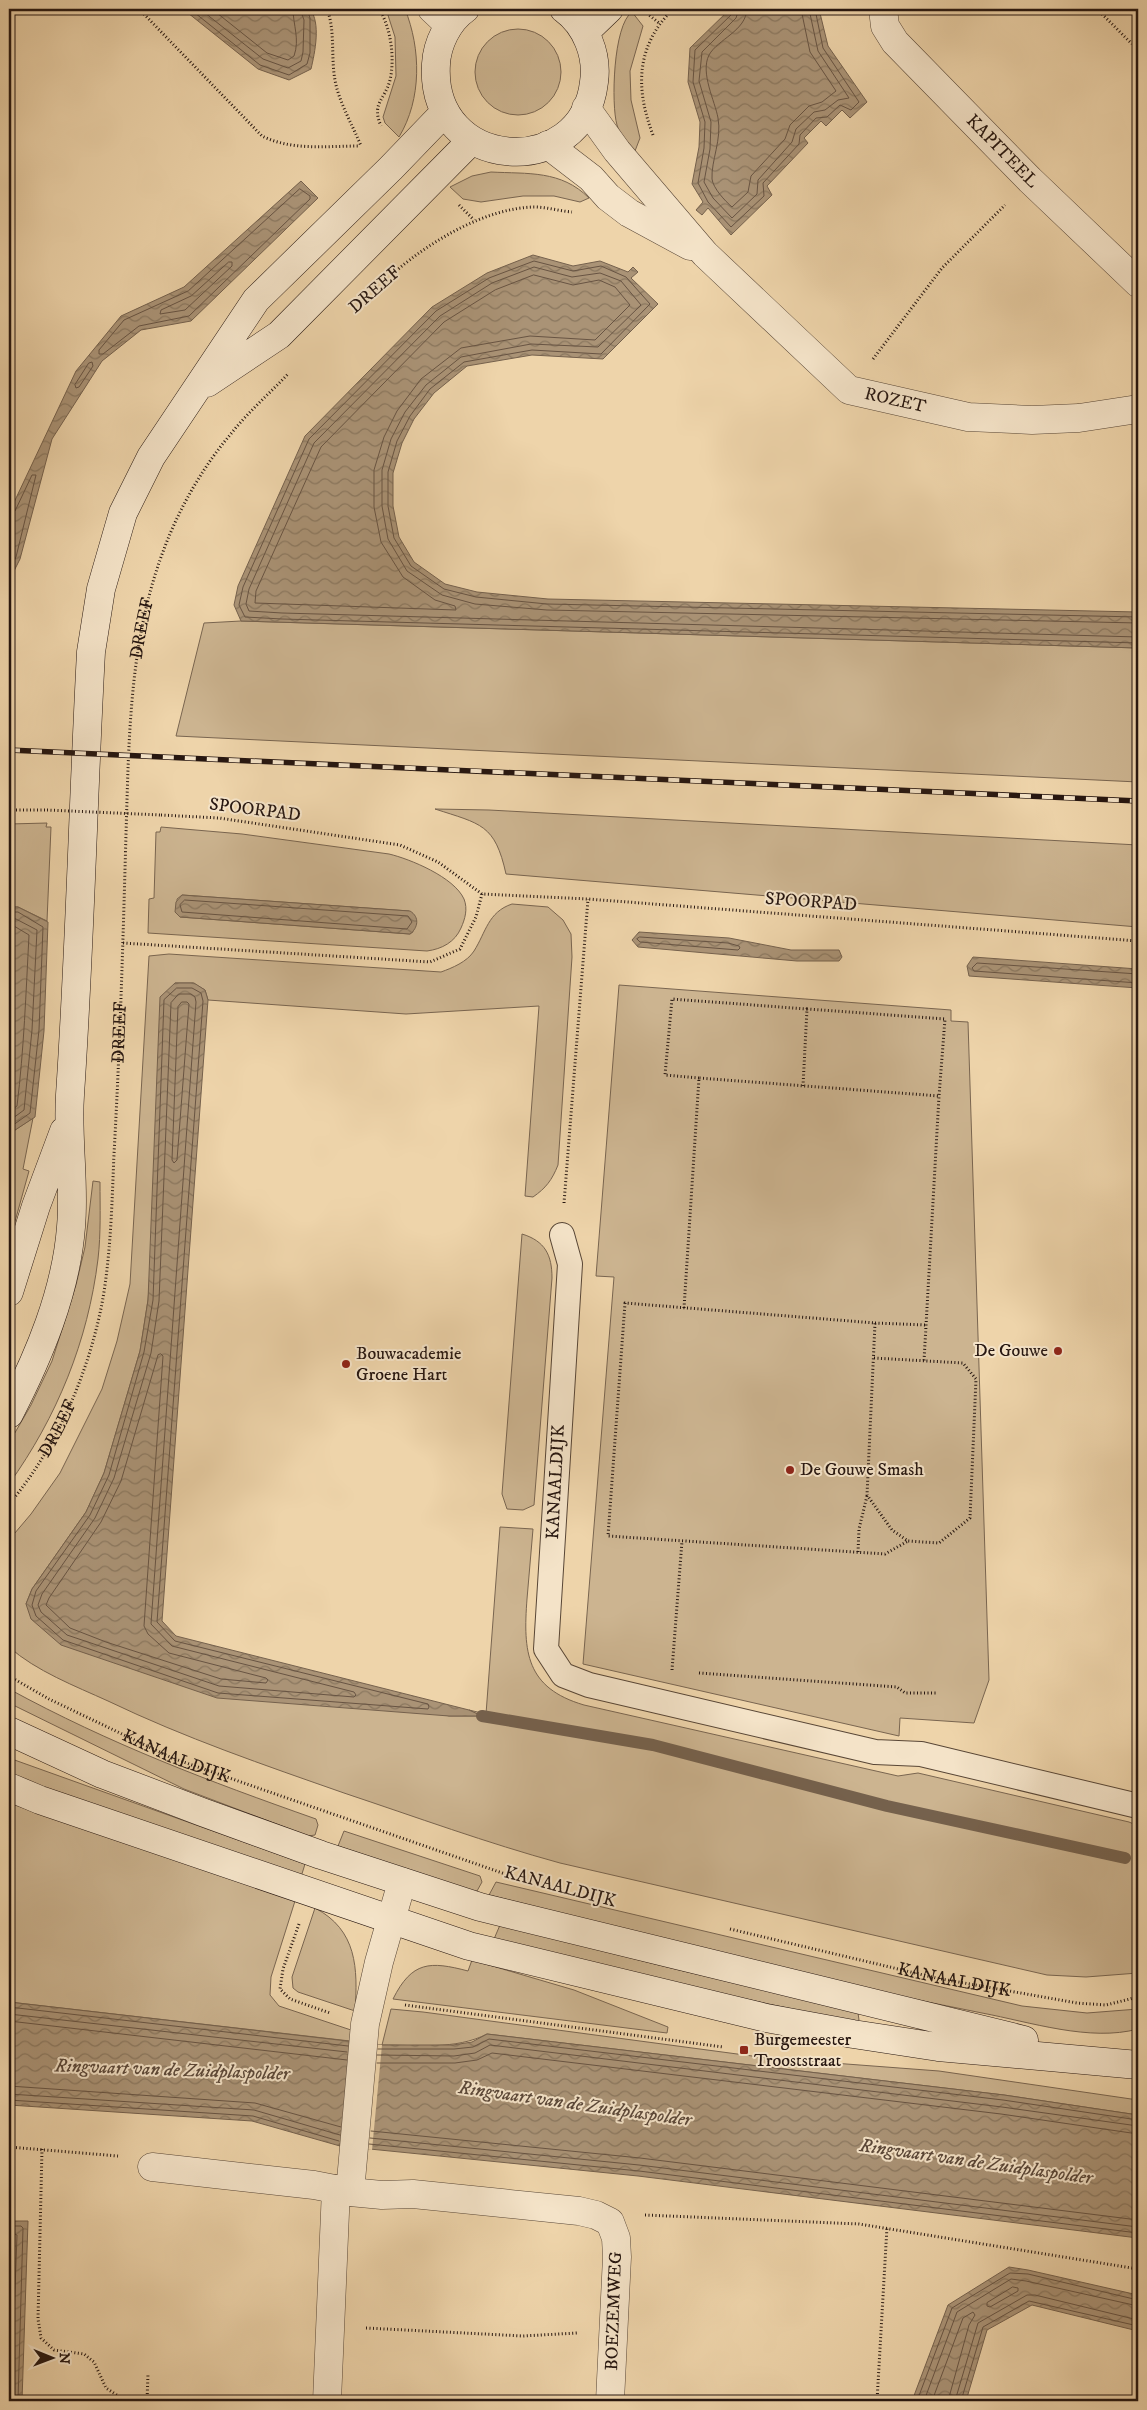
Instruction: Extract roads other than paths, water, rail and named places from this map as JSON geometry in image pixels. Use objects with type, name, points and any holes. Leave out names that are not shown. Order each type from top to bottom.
[{"type":"main road","points":[[448,14],[436,53],[434,83],[445,112],[456,128],[472,140],[490,149],[509,152],[529,152],[548,145],[563,136],[576,123],[586,108],[594,83],[594,57],[585,32],[572,15],[564,9]]},
{"type":"main road","points":[[585,32],[609,9]]},
{"type":"main road","name":"KAPITEEL","points":[[883,9],[885,26],[895,42],[1030,180],[1138,283]]},
{"type":"main road","name":"ROZET","points":[[586,108],[650,192],[705,254],[849,390],[904,404],[978,417],[1032,420],[1070,419],[1138,409]]},
{"type":"main road","name":"DREEF","points":[[9,1414],[54,1309],[64,1270],[71,1226],[68,1118],[91,652],[101,589],[123,513],[151,457],[256,300],[406,154],[445,112]]},
{"type":"main road","name":"DREEF","points":[[196,391],[279,335],[472,140]]},
{"type":"main road","name":"ROZET","points":[[548,145],[591,178],[608,197],[629,213],[705,254]]},
{"type":"main road","name":"DREEF","points":[[9,1292],[36,1206],[68,1118]]},
{"type":"main road","points":[[9,1731],[102,1774],[321,1855],[480,1907],[1110,2061]]},
{"type":"main road","points":[[9,1787],[49,1803],[390,1921],[469,1946],[766,2018],[938,2047],[1138,2065]]},
{"type":"main road","points":[[327,2401],[330,2326],[343,2190],[353,2148],[364,2033],[390,1921],[402,1882]]},
{"type":"main road","points":[[152,2167],[343,2190]]},
{"type":"main road","name":"BOEZEMWEG","points":[[343,2190],[382,2195],[413,2194],[569,2210],[596,2215],[610,2222],[616,2238],[617,2257],[610,2401]]},
{"type":"lane","name":"KANAALDIJK","points":[[562,1235],[570,1264],[546,1649],[562,1675],[589,1685],[875,1752],[921,1754],[1138,1806]]},
{"type":"water","points":[[183,9],[310,9],[316,30],[311,69],[289,80],[258,69]]},
{"type":"water","points":[[730,9],[819,9],[828,46],[867,102],[850,118],[842,110],[826,126],[821,121],[804,138],[808,143],[767,186],[772,195],[731,235],[708,208],[702,215],[696,210],[703,202],[692,184],[699,147],[700,122],[688,82],[690,48]]},
{"type":"water","points":[[301,181],[318,198],[191,321],[141,330],[102,361],[52,439],[20,559],[9,581],[9,513],[76,371],[121,316],[184,287]]},
{"type":"water","points":[[533,255],[573,266],[600,261],[628,272],[633,267],[638,272],[631,278],[658,304],[603,359],[532,355],[467,366],[434,393],[414,419],[402,443],[393,473],[393,506],[399,537],[414,562],[445,584],[477,592],[548,599],[1138,612],[1138,648],[241,621],[234,605],[238,586],[305,436],[432,307],[487,273]]},
{"type":"water","points":[[182,895],[410,911],[417,919],[417,922],[415,929],[410,934],[180,917],[175,912],[176,902]]},
{"type":"water","points":[[9,907],[18,907],[48,922],[44,1031],[35,1117],[9,1134],[11,975],[9,969]]},
{"type":"water","points":[[639,932],[729,938],[791,950],[839,950],[842,957],[839,961],[797,961],[638,947],[632,940]]},
{"type":"water","points":[[973,957],[1138,969],[1138,988],[969,976],[967,966]]},
{"type":"water","points":[[175,983],[194,983],[205,990],[208,1000],[162,1621],[176,1636],[469,1710],[482,1716],[449,1716],[217,1698],[61,1645],[31,1619],[26,1604],[32,1589],[86,1512],[104,1473],[140,1351],[148,1300],[160,997]]},
{"type":"water","name":"Ringvaart van de Zuidplaspolder","points":[[9,2002],[382,2045],[453,2045],[472,2042],[487,2034],[1004,2095],[1138,2115],[1138,2238],[638,2176],[340,2146],[252,2121],[9,2105]]},
{"type":"water","points":[[9,2221],[28,2221],[22,2401],[9,2401]]},
{"type":"water","points":[[1009,2267],[1138,2295],[1138,2331],[1032,2305],[987,2330],[966,2401],[912,2401],[948,2305]]},
{"type":"waterway","points":[[482,1716],[653,1745],[887,1806],[1125,1858]]},
{"type":"railway","points":[[9,750],[1138,801]]},
{"type":"place","name":"De Gouwe","points":[[1058,1351]]},
{"type":"place","name":"Bouwacademie Groene Hart","points":[[346,1364]]},
{"type":"place","name":"De Gouwe Smash","points":[[790,1470]]},
{"type":"place","name":"Burgemeester Trooststraat","points":[[744,2050]]}]
